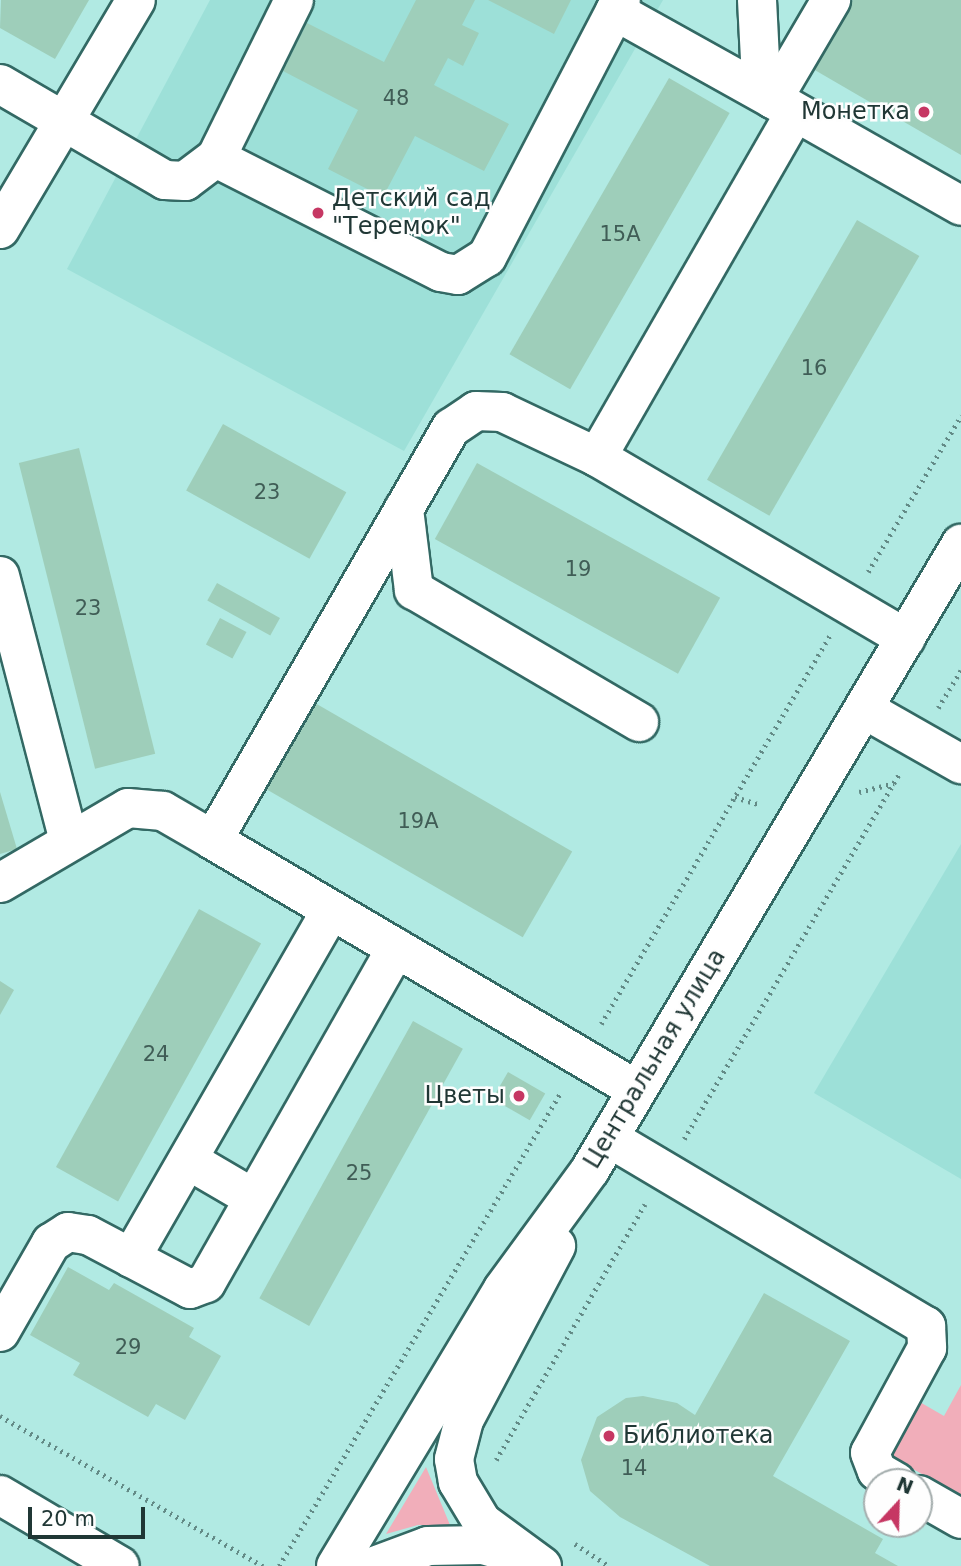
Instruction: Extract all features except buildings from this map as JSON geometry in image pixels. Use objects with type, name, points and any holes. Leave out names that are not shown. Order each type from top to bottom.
[{"type":"street","points":[[0,229],[136,0]]},
{"type":"street","points":[[0,84],[165,180],[185,181],[216,158],[294,0]]},
{"type":"street","points":[[757,0],[756,36],[784,106]]},
{"type":"street","points":[[597,457],[784,106],[831,0]]},
{"type":"street","points":[[216,158],[441,272],[458,275],[487,257],[618,6],[784,106],[961,206]]},
{"type":"street","points":[[213,840],[451,428],[475,411],[502,412],[597,457],[906,638]]},
{"type":"street","points":[[404,509],[414,590],[639,722]]},
{"type":"street","name":"Центральная улица","points":[[336,1566],[496,1299],[590,1170],[961,544]]},
{"type":"street","points":[[0,576],[69,841]]},
{"type":"street","points":[[864,709],[961,764]]},
{"type":"street","points":[[0,883],[128,808],[147,807],[213,840],[637,1090]]},
{"type":"street","points":[[131,1258],[331,910]]},
{"type":"street","points":[[0,1332],[51,1242],[68,1232],[88,1235],[190,1289],[206,1283],[396,948]]},
{"type":"street","points":[[609,1138],[926,1326],[927,1348],[870,1453],[876,1468]]},
{"type":"street","points":[[188,1160],[253,1198]]},
{"type":"street","points":[[539,1565],[482,1521],[458,1482],[454,1459],[464,1420],[527,1305],[590,1170]]},
{"type":"street","points":[[0,1495],[120,1566]]},
{"type":"street","points":[[933,1503],[961,1519]]},
{"type":"street","points":[[374,1566],[428,1546],[461,1544],[496,1548],[539,1565]]},
{"type":"path","points":[[279,1566],[961,416]]},
{"type":"path","points":[[495,1462],[961,670]]},
{"type":"path","points":[[0,1416],[263,1566]]},
{"type":"shaded area","name":"Детский сад \"Теремок\"","points":[[210,0],[663,0],[404,451],[67,269]]},
{"type":"shaded area","points":[[961,844],[961,1179],[814,1093]]},
{"type":"shaded area","points":[[961,1385],[961,1496],[933,1480],[933,1468],[911,1468],[888,1455],[918,1401],[944,1416]]},
{"type":"shaded area","points":[[426,1467],[450,1525],[418,1525],[386,1534]]},
{"type":"place","name":"Монетка","points":[[924,112]]},
{"type":"place","name":"Детский сад \"Теремок\"","points":[[318,213]]},
{"type":"place","name":"Цветы","points":[[519,1096]]},
{"type":"place","name":"Библиотека","points":[[609,1436]]}]
